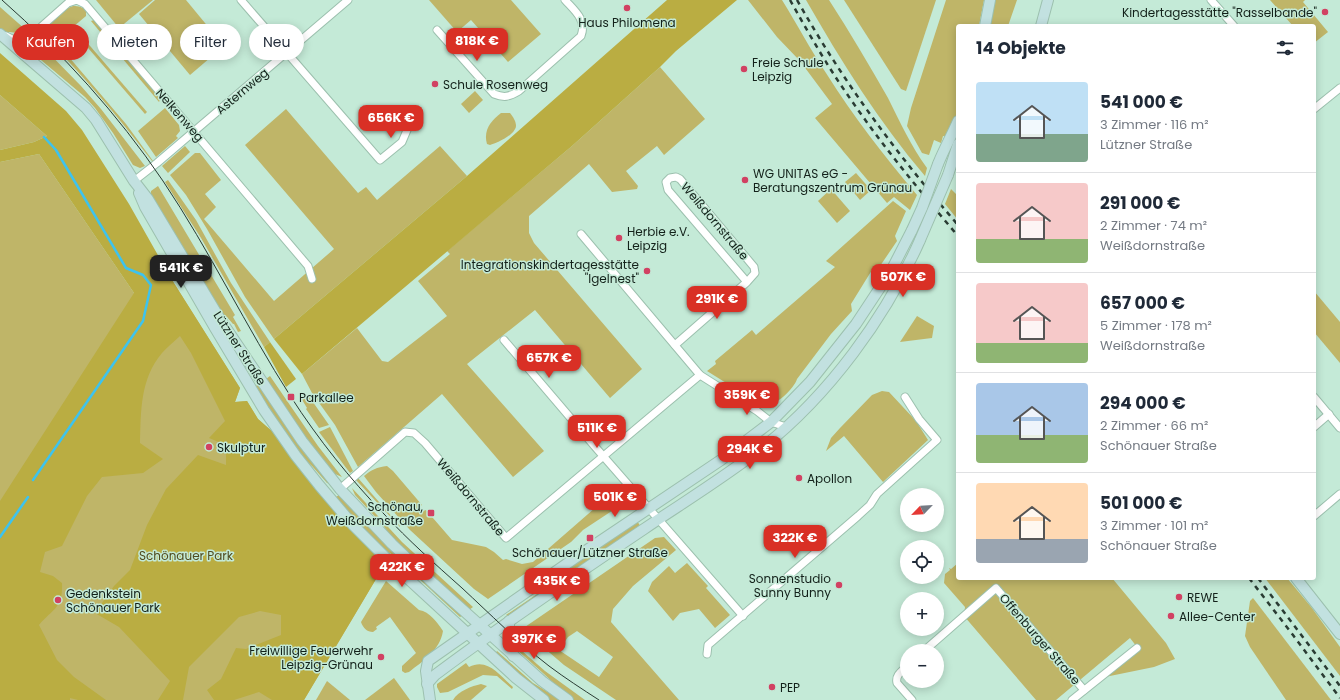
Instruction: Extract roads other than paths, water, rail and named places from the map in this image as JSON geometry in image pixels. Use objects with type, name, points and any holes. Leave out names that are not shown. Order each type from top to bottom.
[{"type":"main road","points":[[984,24],[990,0]]},
{"type":"main road","points":[[1041,24],[1048,0]]},
{"type":"main road","name":"Lützner Straße","points":[[0,34],[86,108],[96,120],[134,181],[148,199],[220,319],[285,416],[340,489],[392,544],[479,625],[542,681],[568,700]]},
{"type":"main road","points":[[427,684],[435,676],[654,513],[771,422],[810,382],[856,324],[891,271],[922,208],[938,164],[956,126]]},
{"type":"main road","points":[[430,700],[426,671],[428,661],[574,558],[740,464],[786,427],[821,391],[860,343],[892,294],[920,240],[948,174],[956,150]]},
{"type":"main road","name":"Lützner Straße","points":[[134,181],[145,207],[215,328],[264,410],[296,456],[353,525],[391,564],[516,678],[544,700]]},
{"type":"main road","name":"Lützner Straße","points":[[296,456],[309,465],[329,489],[336,492],[340,489]]},
{"type":"main road","points":[[1298,580],[1340,634]]},
{"type":"main road","points":[[510,621],[509,638],[513,656]]},
{"type":"street","name":"Nelkenweg","points":[[44,24],[72,0],[77,0],[85,4],[308,266],[312,279]]},
{"type":"street","points":[[242,0],[262,24]]},
{"type":"street","name":"Asternweg","points":[[304,38],[348,0]]},
{"type":"street","points":[[437,30],[494,94],[502,97],[509,97],[519,91],[581,36],[584,29],[582,21],[565,0]]},
{"type":"street","points":[[1211,0],[1232,24]]},
{"type":"street","name":"Nelkenweg","points":[[0,34],[12,39]]},
{"type":"street","name":"Asternweg","points":[[134,181],[279,60]]},
{"type":"street","points":[[293,60],[380,160],[402,142],[410,123]]},
{"type":"street","points":[[1316,107],[1340,88]]},
{"type":"street","name":"Weißdornstraße","points":[[675,345],[747,282],[755,273],[754,267],[680,179],[676,177],[670,178],[666,182],[668,190],[747,282]]},
{"type":"street","points":[[581,234],[700,375],[757,411],[771,422],[786,427]]},
{"type":"street","points":[[504,340],[603,457],[654,513],[743,616]]},
{"type":"street","name":"Weißdornstraße","points":[[340,489],[406,432],[414,433],[425,443],[506,538],[700,375]]},
{"type":"street","points":[[707,654],[708,646],[858,516],[870,505],[877,494],[937,440],[919,419],[905,397]]},
{"type":"street","points":[[1316,399],[1340,428]]},
{"type":"street","points":[[1316,425],[1329,414]]},
{"type":"street","points":[[771,422],[778,434]]},
{"type":"street","points":[[1316,514],[1340,494]]},
{"type":"street","name":"Offenburger Straße","points":[[932,644],[996,588],[1084,690]]},
{"type":"street","points":[[1072,700],[1137,648]]},
{"type":"street","points":[[900,674],[896,680],[900,686]]},
{"type":"street","points":[[901,688],[912,700]]},
{"type":"waterway","points":[[33,480],[143,321],[151,285],[143,275],[126,268],[56,150],[44,137]]},
{"type":"waterway","points":[[0,537],[28,497]]},
{"type":"tram line","points":[[2,0],[25,20],[68,63],[108,108],[145,156],[163,181],[196,234],[291,397],[323,443],[347,473],[371,501],[422,552],[515,638],[549,666],[599,700]]},
{"type":"railway","points":[[790,0],[824,60],[860,113],[956,234]]},
{"type":"railway","points":[[797,0],[852,89],[913,171],[956,223]]},
{"type":"railway","points":[[1251,580],[1340,698]]},
{"type":"railway","points":[[1260,580],[1340,686]]},
{"type":"place","name":"Haus Philomena","points":[[627,8]]},
{"type":"place","name":"Kindertagesstätte \"Rasselbande\"","points":[[1325,12]]},
{"type":"place","name":"Freie Schule Leipzig","points":[[744,69]]},
{"type":"place","name":"Schule Rosenweg","points":[[435,84]]},
{"type":"place","name":"WG UNITAS eG - Beratungszentrum Grünau","points":[[745,180]]},
{"type":"place","name":"Herbie e.V. Leipzig","points":[[619,238]]},
{"type":"place","name":"Integrationskindertagesstätte \"Igelnest\"","points":[[647,271]]},
{"type":"place","name":"Parkallee","points":[[291,397]]},
{"type":"place","name":"Skulptur","points":[[209,447]]},
{"type":"place","name":"Apollon","points":[[799,478]]},
{"type":"place","name":"Schönau, Weißdornstraße","points":[[431,513]]},
{"type":"place","name":"Schönauer/Lützner Straße","points":[[590,538]]},
{"type":"place","name":"Sonnenstudio Sunny Bunny","points":[[839,585]]},
{"type":"place","name":"REWE","points":[[1179,597]]},
{"type":"place","name":"Gedenkstein Schönauer Park","points":[[58,600]]},
{"type":"place","name":"Allee-Center","points":[[1171,616]]},
{"type":"place","name":"Freiwillige Feuerwehr Leipzig-Grünau","points":[[381,657]]},
{"type":"place","name":"PEP","points":[[772,687]]},
{"type":"park label","name":"Schönauer Park","points":[[186,555]]}]
